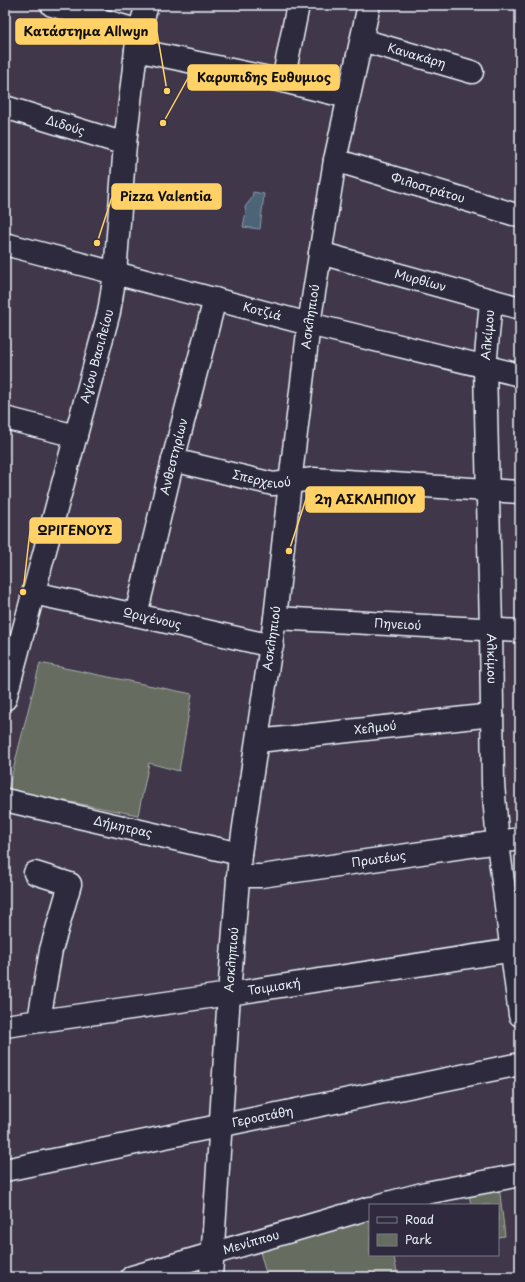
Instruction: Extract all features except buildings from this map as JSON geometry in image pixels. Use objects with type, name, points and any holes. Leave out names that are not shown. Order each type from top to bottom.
[{"type":"street","points":[[52,5],[138,41],[283,81],[348,97]]},
{"type":"street","name":"Αγίου Βασιλείου","points":[[5,699],[109,312],[115,274],[125,144],[138,41],[147,5]]},
{"type":"street","points":[[283,81],[298,5]]},
{"type":"street","name":"Ασκληπιού","points":[[211,1277],[229,994],[240,854],[276,618],[309,324],[335,160],[369,5]]},
{"type":"street","name":"Κανακάρη","points":[[362,40],[472,72]]},
{"type":"street","name":"Διδούς","points":[[5,107],[125,144]]},
{"type":"street","name":"Φιλοστράτου","points":[[335,160],[520,215]]},
{"type":"street","name":"Κοτζιά","points":[[5,244],[309,324],[520,375]]},
{"type":"street","name":"Μυρθίων","points":[[320,253],[520,308]]},
{"type":"street","name":"Ανθεστηρίων","points":[[136,615],[173,460],[215,299]]},
{"type":"street","name":"Αλκίμου","points":[[491,301],[485,367],[493,784],[498,843],[516,950],[520,1015]]},
{"type":"street","points":[[5,418],[76,436]]},
{"type":"street","name":"Σπερχειού","points":[[173,460],[273,484],[314,479],[520,492]]},
{"type":"street","name":"Ωριγένους","points":[[34,593],[272,646]]},
{"type":"street","name":"Πηνειού","points":[[276,618],[520,631]]},
{"type":"street","name":"Χελμού","points":[[258,741],[492,715]]},
{"type":"street","name":"Δήμητρας","points":[[5,800],[240,854]]},
{"type":"street","name":"Πρωτέως","points":[[238,876],[261,876],[520,840]]},
{"type":"street","points":[[35,873],[70,884],[51,950],[39,1020]]},
{"type":"street","name":"Τσιμισκή","points":[[5,1026],[229,994],[516,950]]},
{"type":"street","name":"Γεροστάθη","points":[[5,1170],[520,1064]]},
{"type":"street","points":[[384,1204],[426,1193],[520,1175]]},
{"type":"street","name":"Μενίππου","points":[[132,1277],[369,1208]]},
{"type":"green space","points":[[40,663],[192,694],[179,771],[149,763],[138,815],[8,790]]},
{"type":"green space","points":[[499,1186],[505,1236],[499,1237],[499,1204],[471,1204],[469,1194]]},
{"type":"green space","points":[[369,1219],[369,1256],[400,1256],[394,1257],[398,1277],[365,1277],[365,1273],[341,1277],[267,1277],[259,1248]]},
{"type":"water","points":[[253,192],[264,194],[260,229],[243,227],[246,212],[245,207],[252,198]]},
{"type":"place","name":"Κατάστημα Allwyn","points":[[167,91]]},
{"type":"place","name":"Καρυπιδης Ευθυμιος","points":[[163,123]]},
{"type":"place","name":"Pizza Valentia","points":[[97,243]]},
{"type":"place","name":"2η ΑΣΚΛΗΠΙΟΥ","points":[[289,551]]},
{"type":"place","name":"ΩΡΙΓΕΝΟΥΣ","points":[[23,592]]}]
